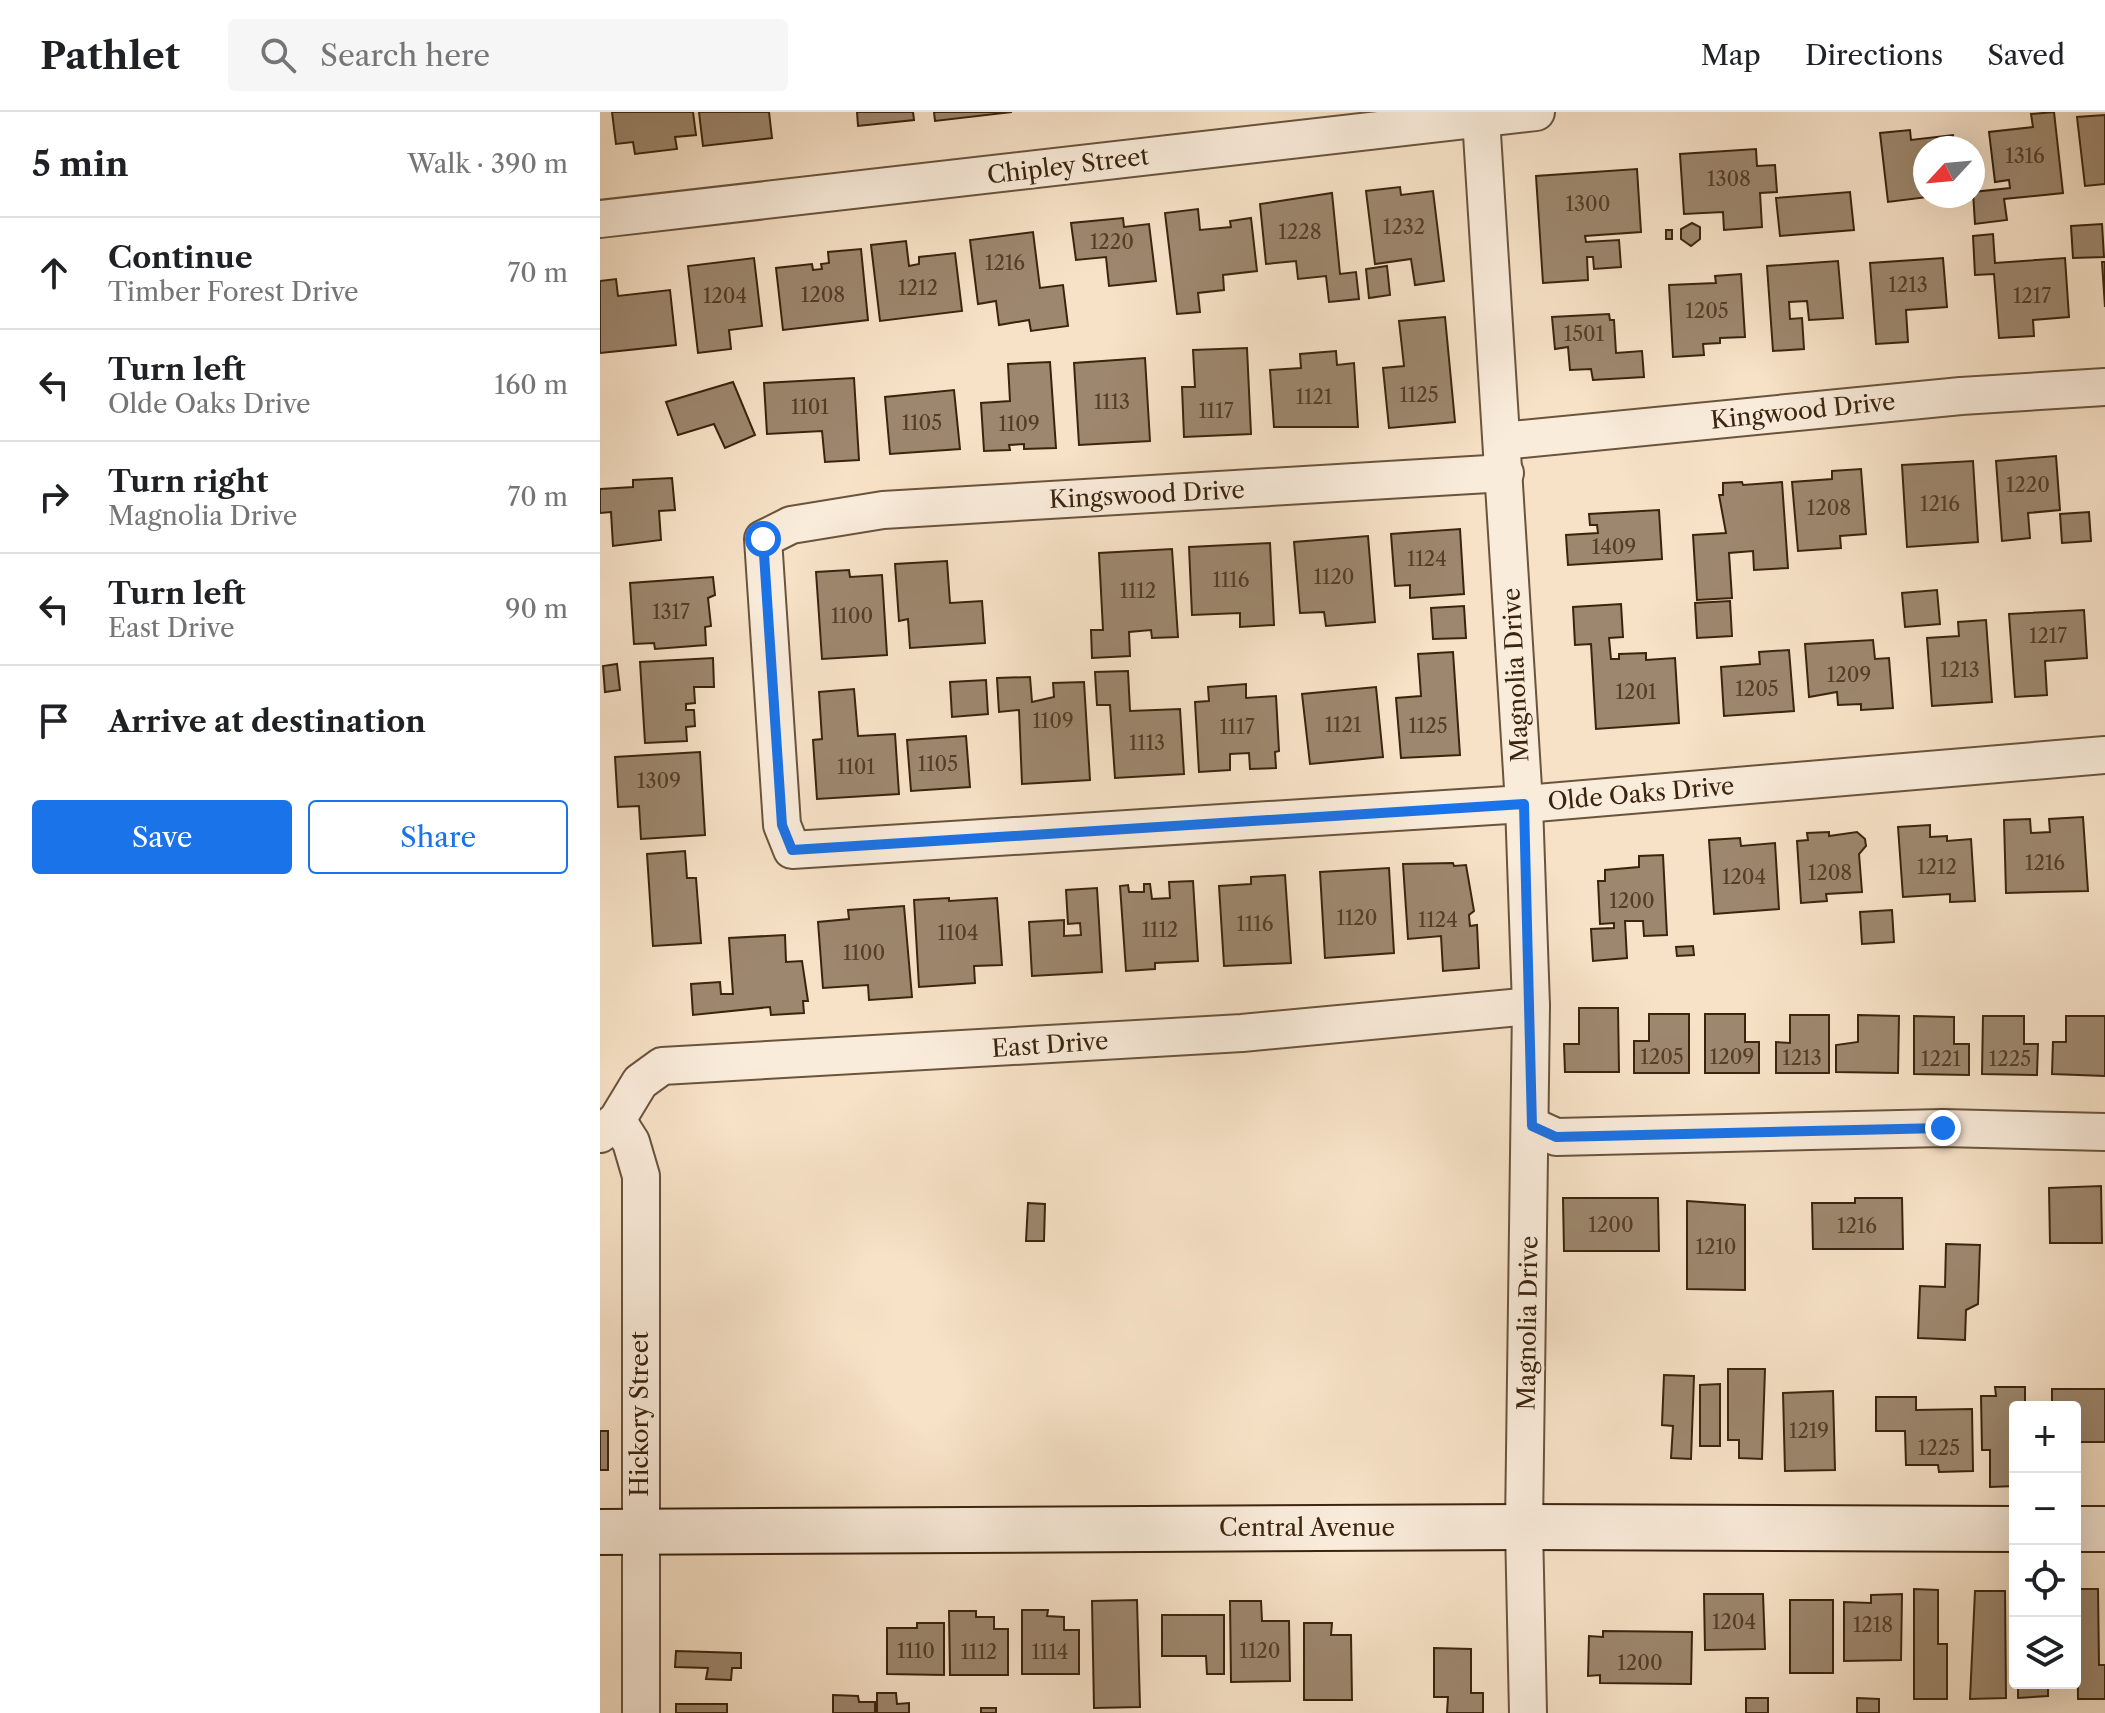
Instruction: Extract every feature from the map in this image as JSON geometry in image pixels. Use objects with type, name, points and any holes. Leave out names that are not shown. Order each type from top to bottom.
[{"type":"street","name":"Chipley Street","points":[[600,219],[1467,117],[1536,112]]},
{"type":"street","name":"Magnolia Drive","points":[[1467,117],[1503,457],[1524,804],[1532,1126],[1524,1527],[1528,1713]]},
{"type":"street","name":"Kingwood Drive","points":[[1503,457],[1945,398],[2105,387]]},
{"type":"street","name":"Kingswood Drive","points":[[792,850],[782,825],[763,539],[791,525],[883,510],[1503,457]]},
{"type":"street","name":"Olde Oaks Drive","points":[[792,850],[1524,804],[2105,755]]},
{"type":"street","name":"East Drive","points":[[609,1127],[640,1082],[662,1066],[1242,1033],[1531,1006]]},
{"type":"street","points":[[1532,1126],[1556,1137],[1943,1128],[2105,1132]]},
{"type":"street","name":"Hickory Street","points":[[609,1127],[631,1142],[641,1176],[620,1532],[641,1713]]},
{"type":"street","name":"Central Avenue","points":[[620,1532],[1524,1527],[2009,1529]]},
{"type":"street","points":[[2081,1529],[2105,1529]]},
{"type":"building","points":[[612,112],[693,112],[696,135],[675,137],[677,149],[635,154],[633,142],[616,144]]},
{"type":"building","points":[[699,112],[769,112],[772,138],[703,146]]},
{"type":"building","points":[[857,112],[913,112],[914,120],[858,126]]},
{"type":"building","points":[[934,112],[1012,112],[935,121]]},
{"type":"building","points":[[2054,112],[2063,193],[2004,199],[2007,220],[1975,224],[1974,208],[1985,208],[1985,191],[2010,188],[2009,180],[1995,182],[1989,132],[2033,127],[2031,114]]},
{"type":"building","points":[[2105,115],[2105,184],[2085,186],[2077,117]]},
{"type":"building","points":[[1910,130],[1913,140],[1913,199],[1888,202],[1880,133]]},
{"type":"building","points":[[1756,149],[1757,166],[1775,165],[1777,192],[1760,193],[1762,227],[1724,230],[1723,212],[1684,214],[1680,154]]},
{"type":"building","points":[[1637,169],[1641,232],[1585,236],[1586,242],[1619,240],[1621,267],[1594,269],[1593,257],[1587,257],[1588,280],[1543,283],[1536,176]]},
{"type":"building","points":[[1400,187],[1401,195],[1433,191],[1444,281],[1415,285],[1411,259],[1375,264],[1366,191]]},
{"type":"building","points":[[1850,192],[1854,230],[1780,236],[1776,198]]},
{"type":"building","points":[[1332,193],[1340,274],[1356,272],[1359,299],[1329,302],[1326,276],[1298,279],[1296,261],[1266,264],[1260,204]]},
{"type":"building","points":[[1198,209],[1200,230],[1231,227],[1230,221],[1251,218],[1257,271],[1223,275],[1224,290],[1198,293],[1200,312],[1177,314],[1165,213]]},
{"type":"building","points":[[1123,218],[1124,227],[1149,224],[1156,281],[1109,286],[1106,257],[1076,260],[1071,223]]},
{"type":"building","points":[[1692,223],[1700,227],[1700,239],[1691,246],[1681,239],[1681,229]]},
{"type":"building","points":[[2102,224],[2104,257],[2073,258],[2071,226]]},
{"type":"building","points":[[1666,230],[1672,230],[1672,239],[1666,239]]},
{"type":"building","points":[[1033,232],[1040,288],[1063,285],[1068,326],[1031,331],[1029,320],[999,325],[996,301],[978,304],[970,240]]},
{"type":"building","points":[[1993,234],[1995,263],[2065,258],[2069,317],[2033,320],[2034,336],[1999,338],[1994,274],[1975,275],[1973,236]]},
{"type":"building","points":[[906,241],[909,266],[919,264],[919,257],[955,253],[962,311],[880,321],[871,245]]},
{"type":"building","points":[[861,249],[868,320],[783,330],[776,268],[812,264],[813,270],[822,269],[821,264],[829,263],[828,252]]},
{"type":"building","points":[[754,258],[762,326],[729,330],[731,349],[698,353],[688,266]]},
{"type":"building","points":[[1943,258],[1947,307],[1906,310],[1908,342],[1876,344],[1870,263]]},
{"type":"building","points":[[1838,261],[1843,318],[1809,320],[1807,301],[1789,302],[1790,319],[1802,318],[1804,349],[1773,351],[1767,266]]},
{"type":"building","points":[[2102,262],[2105,262],[2105,307]]},
{"type":"building","points":[[1387,266],[1390,295],[1369,298],[1366,269]]},
{"type":"building","points":[[1741,274],[1745,337],[1720,338],[1720,343],[1703,344],[1704,355],[1673,357],[1669,285],[1716,283],[1715,276]]},
{"type":"building","points":[[616,279],[618,296],[670,290],[676,345],[600,353],[600,281]]},
{"type":"building","points":[[1609,314],[1610,320],[1614,320],[1616,353],[1642,351],[1644,377],[1593,380],[1591,369],[1570,370],[1568,347],[1555,349],[1552,317]]},
{"type":"building","points":[[1445,317],[1455,422],[1389,428],[1383,368],[1404,366],[1399,321]]},
{"type":"building","points":[[1247,348],[1251,434],[1184,437],[1182,387],[1195,387],[1193,350]]},
{"type":"building","points":[[1336,351],[1337,365],[1354,363],[1358,427],[1274,427],[1270,370],[1301,368],[1300,354]]},
{"type":"building","points":[[1145,358],[1150,441],[1079,445],[1074,363]]},
{"type":"building","points":[[1050,362],[1056,448],[1024,449],[1024,444],[1009,445],[1010,450],[984,451],[981,403],[1010,401],[1008,364]]},
{"type":"building","points":[[854,378],[859,460],[825,462],[822,431],[767,434],[764,383]]},
{"type":"building","points":[[733,382],[755,435],[725,448],[714,424],[678,435],[666,402]]},
{"type":"building","points":[[954,390],[960,449],[890,454],[885,397]]},
{"type":"building","points":[[2056,456],[2060,510],[2028,513],[2030,538],[2002,541],[1996,461]]},
{"type":"building","points":[[1973,461],[1978,542],[1907,547],[1902,465]]},
{"type":"building","points":[[1861,469],[1866,534],[1840,536],[1841,548],[1798,551],[1792,482],[1832,479],[1832,471]]},
{"type":"building","points":[[672,478],[675,510],[659,511],[661,540],[613,546],[611,512],[600,513],[600,489],[633,487],[633,480]]},
{"type":"building","points":[[1742,482],[1743,485],[1782,482],[1788,568],[1754,570],[1753,551],[1729,553],[1732,598],[1697,600],[1693,535],[1726,533],[1719,495],[1723,495],[1723,483]]},
{"type":"building","points":[[1659,510],[1662,559],[1568,565],[1566,535],[1598,533],[1597,525],[1590,525],[1589,514]]},
{"type":"building","points":[[2089,512],[2091,541],[2062,543],[2060,514]]},
{"type":"building","points":[[1460,529],[1464,594],[1410,598],[1410,585],[1395,586],[1391,534]]},
{"type":"building","points":[[1368,536],[1375,622],[1326,626],[1324,612],[1300,613],[1294,542]]},
{"type":"building","points":[[1270,543],[1274,625],[1240,627],[1240,613],[1192,615],[1189,547]]},
{"type":"building","points":[[1172,549],[1178,637],[1152,638],[1151,630],[1129,632],[1130,656],[1092,658],[1091,630],[1103,630],[1099,553]]},
{"type":"building","points":[[947,561],[950,603],[982,601],[985,643],[910,648],[908,619],[899,621],[895,564]]},
{"type":"building","points":[[849,570],[850,577],[882,575],[887,655],[822,659],[816,572]]},
{"type":"building","points":[[713,577],[715,595],[708,598],[711,626],[705,627],[706,645],[655,649],[654,643],[634,644],[630,583]]},
{"type":"building","points":[[1937,590],[1940,624],[1905,627],[1902,593]]},
{"type":"building","points":[[1730,601],[1732,636],[1697,638],[1695,603]]},
{"type":"building","points":[[1621,604],[1623,637],[1609,638],[1611,659],[1619,659],[1619,654],[1646,653],[1646,660],[1675,658],[1679,723],[1596,729],[1591,644],[1575,645],[1573,607]]},
{"type":"building","points":[[1464,606],[1466,638],[1433,639],[1431,608]]},
{"type":"building","points":[[2084,610],[2087,658],[2045,661],[2047,695],[2015,697],[2009,614]]},
{"type":"building","points":[[1986,620],[1992,702],[1932,706],[1927,638],[1959,636],[1958,622]]},
{"type":"building","points":[[1873,640],[1875,659],[1889,658],[1893,708],[1861,710],[1861,704],[1838,705],[1837,692],[1809,697],[1805,644]]},
{"type":"building","points":[[1789,650],[1794,711],[1724,716],[1721,667],[1760,664],[1759,652]]},
{"type":"building","points":[[1453,652],[1460,755],[1401,758],[1396,698],[1421,696],[1418,654]]},
{"type":"building","points":[[713,658],[714,687],[694,687],[695,703],[686,704],[686,710],[694,710],[695,726],[686,727],[687,741],[645,743],[640,662]]},
{"type":"building","points":[[617,664],[620,690],[605,692],[603,666]]},
{"type":"building","points":[[1128,671],[1130,711],[1180,709],[1184,774],[1115,778],[1110,705],[1097,705],[1095,672]]},
{"type":"building","points":[[1030,677],[1032,702],[1054,697],[1053,683],[1084,682],[1090,780],[1022,784],[1019,710],[999,712],[997,678]]},
{"type":"building","points":[[986,680],[988,714],[952,717],[950,682]]},
{"type":"building","points":[[1246,684],[1246,698],[1276,696],[1279,751],[1275,752],[1276,768],[1250,769],[1249,753],[1230,754],[1230,770],[1199,772],[1195,702],[1209,701],[1208,687]]},
{"type":"building","points":[[1376,687],[1383,757],[1310,764],[1302,694]]},
{"type":"building","points":[[854,689],[858,736],[895,734],[899,794],[817,799],[813,740],[822,739],[819,692]]},
{"type":"building","points":[[966,736],[970,787],[911,791],[907,740]]},
{"type":"building","points":[[700,752],[705,835],[641,839],[639,806],[618,807],[615,757]]},
{"type":"building","points":[[2083,817],[2088,891],[2006,893],[2004,820],[2030,819],[2031,833],[2050,832],[2049,819]]},
{"type":"building","points":[[1930,825],[1930,837],[1947,836],[1947,841],[1971,839],[1975,901],[1950,902],[1950,894],[1903,897],[1898,827]]},
{"type":"building","points":[[1829,832],[1829,836],[1857,832],[1865,839],[1866,846],[1859,854],[1862,892],[1826,894],[1827,901],[1801,903],[1797,841],[1808,840],[1807,833]]},
{"type":"building","points":[[1740,838],[1741,846],[1775,843],[1779,909],[1714,914],[1709,840]]},
{"type":"building","points":[[685,851],[687,878],[696,878],[701,943],[653,946],[647,854]]},
{"type":"building","points":[[1663,855],[1667,935],[1644,936],[1643,921],[1625,921],[1627,958],[1593,961],[1591,929],[1614,928],[1614,923],[1600,924],[1598,881],[1605,881],[1605,870],[1639,867],[1639,856]]},
{"type":"building","points":[[1453,863],[1454,866],[1466,865],[1474,911],[1469,915],[1470,926],[1477,925],[1479,968],[1443,971],[1441,936],[1408,939],[1403,864]]},
{"type":"building","points":[[1389,868],[1394,953],[1325,958],[1320,872]]},
{"type":"building","points":[[1285,875],[1291,963],[1224,966],[1219,886],[1251,884],[1251,877]]},
{"type":"building","points":[[1193,881],[1198,961],[1155,963],[1155,969],[1126,971],[1120,886],[1128,885],[1129,892],[1144,892],[1144,884],[1150,884],[1152,899],[1170,898],[1169,882]]},
{"type":"building","points":[[1097,888],[1102,972],[1032,976],[1029,922],[1064,920],[1064,936],[1081,935],[1080,923],[1068,924],[1066,890]]},
{"type":"building","points":[[949,898],[949,901],[997,898],[1002,965],[974,966],[975,983],[919,987],[914,900]]},
{"type":"building","points":[[904,906],[912,997],[869,1000],[868,985],[823,988],[818,922],[849,919],[848,910]]},
{"type":"building","points":[[1892,910],[1894,942],[1862,944],[1860,912]]},
{"type":"building","points":[[785,935],[786,962],[802,961],[808,1001],[803,1001],[804,1013],[771,1015],[770,1007],[693,1015],[691,984],[720,982],[721,994],[733,994],[729,938]]},
{"type":"building","points":[[1693,946],[1694,955],[1677,956],[1676,947]]},
{"type":"building","points":[[1579,1008],[1618,1008],[1619,1072],[1565,1072],[1564,1044],[1579,1044]]},
{"type":"building","points":[[1649,1014],[1689,1014],[1689,1073],[1634,1073],[1634,1041],[1649,1041]]},
{"type":"building","points":[[1705,1014],[1745,1014],[1745,1042],[1759,1042],[1759,1073],[1705,1073]]},
{"type":"building","points":[[1790,1015],[1829,1015],[1829,1073],[1776,1073],[1776,1042],[1790,1043]]},
{"type":"building","points":[[1858,1015],[1899,1016],[1898,1073],[1836,1072],[1836,1045],[1858,1042]]},
{"type":"building","points":[[1914,1016],[1954,1017],[1954,1044],[1969,1044],[1969,1075],[1914,1074]]},
{"type":"building","points":[[1983,1016],[2024,1016],[2024,1044],[2038,1044],[2037,1075],[1982,1074]]},
{"type":"building","points":[[2066,1016],[2105,1016],[2105,1076],[2052,1074],[2053,1042],[2066,1042]]},
{"type":"building","points":[[2101,1186],[2102,1243],[2050,1243],[2049,1188]]},
{"type":"building","points":[[1563,1198],[1658,1198],[1659,1251],[1564,1251]]},
{"type":"building","points":[[1855,1198],[1902,1198],[1903,1249],[1813,1249],[1812,1203],[1855,1203]]},
{"type":"building","points":[[1687,1201],[1745,1205],[1745,1290],[1687,1289]]},
{"type":"building","points":[[1028,1203],[1045,1204],[1044,1241],[1026,1241]]},
{"type":"building","points":[[1946,1244],[1980,1245],[1978,1304],[1966,1310],[1965,1340],[1918,1338],[1920,1286],[1945,1287]]},
{"type":"building","points":[[1728,1369],[1765,1369],[1762,1459],[1739,1458],[1739,1440],[1728,1440]]},
{"type":"building","points":[[1664,1375],[1694,1376],[1691,1459],[1671,1458],[1673,1426],[1662,1425]]},
{"type":"building","points":[[1720,1384],[1720,1446],[1700,1446],[1700,1385]]},
{"type":"building","points":[[1995,1387],[2025,1387],[2025,1401],[2009,1401],[2009,1486],[1990,1487],[1990,1450],[1982,1450],[1981,1396],[1996,1396]]},
{"type":"building","points":[[2052,1389],[2105,1389],[2105,1442],[2081,1442],[2081,1401],[2052,1401]]},
{"type":"building","points":[[1833,1391],[1835,1470],[1785,1471],[1783,1393]]},
{"type":"building","points":[[1876,1397],[1916,1397],[1916,1410],[1972,1409],[1973,1471],[1939,1472],[1938,1465],[1906,1465],[1905,1431],[1876,1431]]},
{"type":"building","points":[[600,1431],[608,1431],[608,1470],[600,1470]]},
{"type":"building","points":[[1914,1589],[1938,1590],[1938,1644],[1947,1644],[1947,1699],[1914,1699]]},
{"type":"building","points":[[2081,1589],[2098,1589],[2099,1665],[2105,1665],[2105,1699],[2078,1699],[2078,1689],[2081,1689]]},
{"type":"building","points":[[1975,1591],[2005,1591],[2006,1698],[1970,1699]]},
{"type":"building","points":[[1704,1594],[1763,1594],[1765,1649],[1705,1650]]},
{"type":"building","points":[[1902,1594],[1901,1660],[1844,1661],[1844,1602],[1871,1603],[1871,1595]]},
{"type":"building","points":[[1137,1600],[1140,1707],[1094,1708],[1092,1601]]},
{"type":"building","points":[[1790,1600],[1833,1600],[1833,1673],[1790,1673]]},
{"type":"building","points":[[1230,1601],[1261,1601],[1262,1621],[1289,1621],[1290,1681],[1231,1682]]},
{"type":"building","points":[[1022,1610],[1048,1610],[1047,1616],[1064,1617],[1064,1630],[1079,1630],[1079,1674],[1022,1674]]},
{"type":"building","points":[[949,1611],[976,1611],[976,1617],[994,1617],[994,1629],[1008,1629],[1008,1675],[950,1675]]},
{"type":"building","points":[[1162,1615],[1224,1615],[1224,1674],[1207,1674],[1206,1656],[1162,1656]]},
{"type":"building","points":[[917,1623],[944,1623],[944,1675],[887,1674],[887,1628],[917,1628]]},
{"type":"building","points":[[1304,1623],[1332,1623],[1331,1635],[1351,1635],[1352,1700],[1304,1700]]},
{"type":"building","points":[[1603,1631],[1692,1632],[1691,1684],[1600,1683],[1600,1675],[1588,1676],[1589,1636],[1603,1637]]},
{"type":"building","points":[[1434,1648],[1471,1649],[1471,1693],[1483,1693],[1483,1713],[1447,1713],[1448,1697],[1434,1697]]},
{"type":"building","points":[[676,1651],[741,1653],[741,1668],[732,1668],[731,1680],[706,1679],[708,1668],[675,1667]]},
{"type":"building","points":[[2018,1689],[2048,1689],[2048,1696],[2018,1698]]},
{"type":"building","points":[[877,1693],[896,1693],[897,1704],[909,1703],[909,1713],[877,1713]]},
{"type":"building","points":[[833,1695],[858,1696],[859,1702],[875,1702],[875,1713],[833,1713]]},
{"type":"building","points":[[1746,1698],[1768,1698],[1768,1713],[1746,1713]]},
{"type":"building","points":[[1857,1698],[1879,1699],[1879,1713],[1857,1713]]},
{"type":"building","points":[[676,1704],[727,1704],[727,1713],[676,1713]]},
{"type":"building","points":[[981,1708],[996,1708],[996,1713],[981,1713]]},
{"type":"route","points":[[763,539],[782,825],[792,850],[1524,804],[1532,1126],[1556,1137],[1943,1128]]}]
